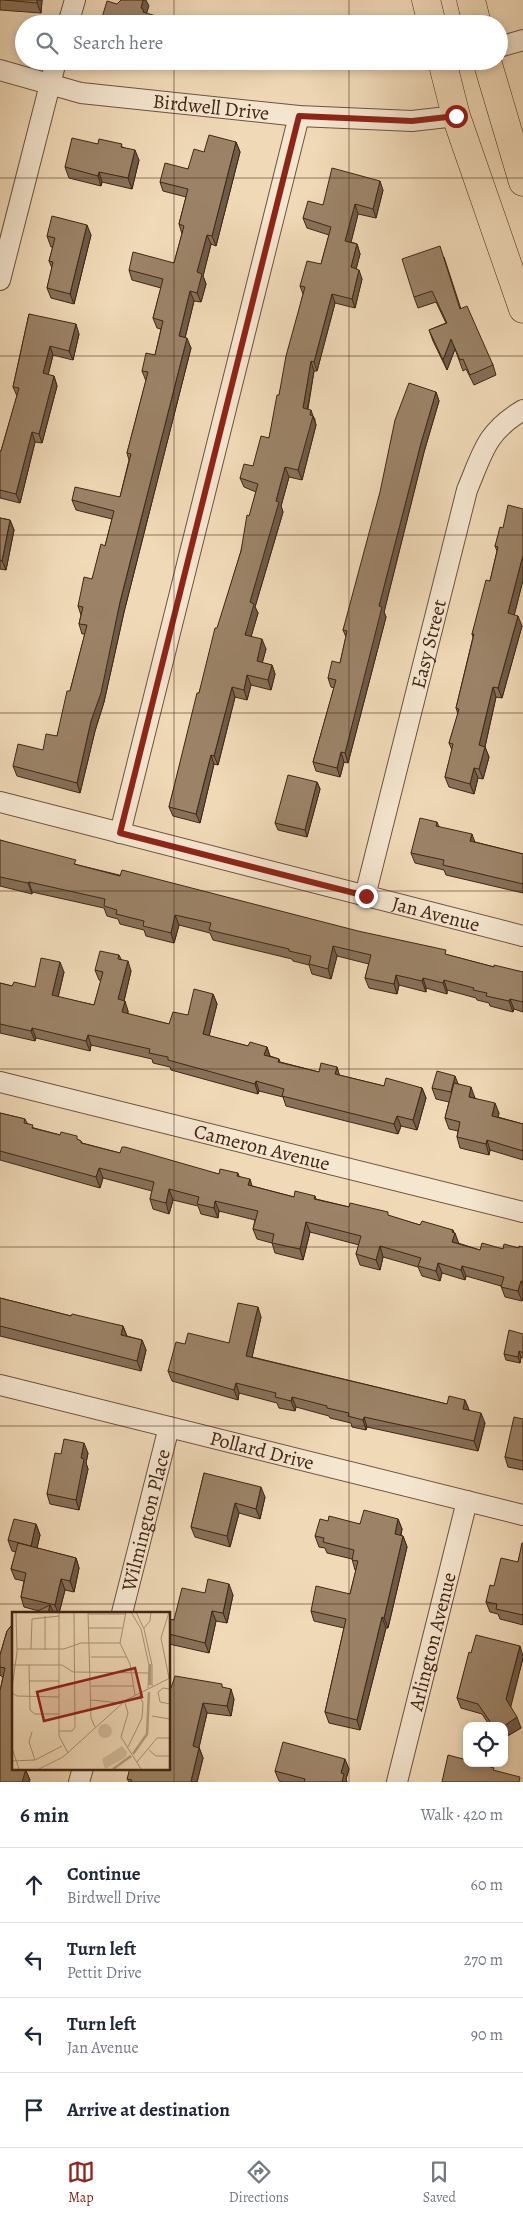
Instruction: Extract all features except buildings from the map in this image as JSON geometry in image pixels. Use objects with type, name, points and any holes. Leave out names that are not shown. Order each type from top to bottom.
[{"type":"highway","points":[[426,0],[430,15]]},
{"type":"highway","points":[[471,0],[475,15]]},
{"type":"highway","points":[[444,70],[456,116],[523,309]]},
{"type":"highway","points":[[490,70],[523,182]]},
{"type":"street","points":[[71,15],[75,0]]},
{"type":"street","points":[[508,44],[523,40]]},
{"type":"street","name":"Birdwell Drive","points":[[0,70],[81,93],[299,116],[412,121],[456,116]]},
{"type":"street","points":[[0,280],[54,70]]},
{"type":"street","points":[[120,833],[299,116]]},
{"type":"street","name":"Easy Street","points":[[366,896],[467,490],[486,444],[500,424],[523,410]]},
{"type":"street","name":"Jan Avenue","points":[[0,802],[523,936]]},
{"type":"street","name":"Cameron Avenue","points":[[0,1082],[523,1212]]},
{"type":"street","name":"Pollard Drive","points":[[0,1384],[523,1515]]},
{"type":"street","name":"Wilmington Place","points":[[122,1612],[170,1427]]},
{"type":"street","name":"Arlington Avenue","points":[[397,1782],[467,1501]]},
{"type":"route","points":[[366,896],[120,833],[299,116],[412,121],[456,116]]}]
